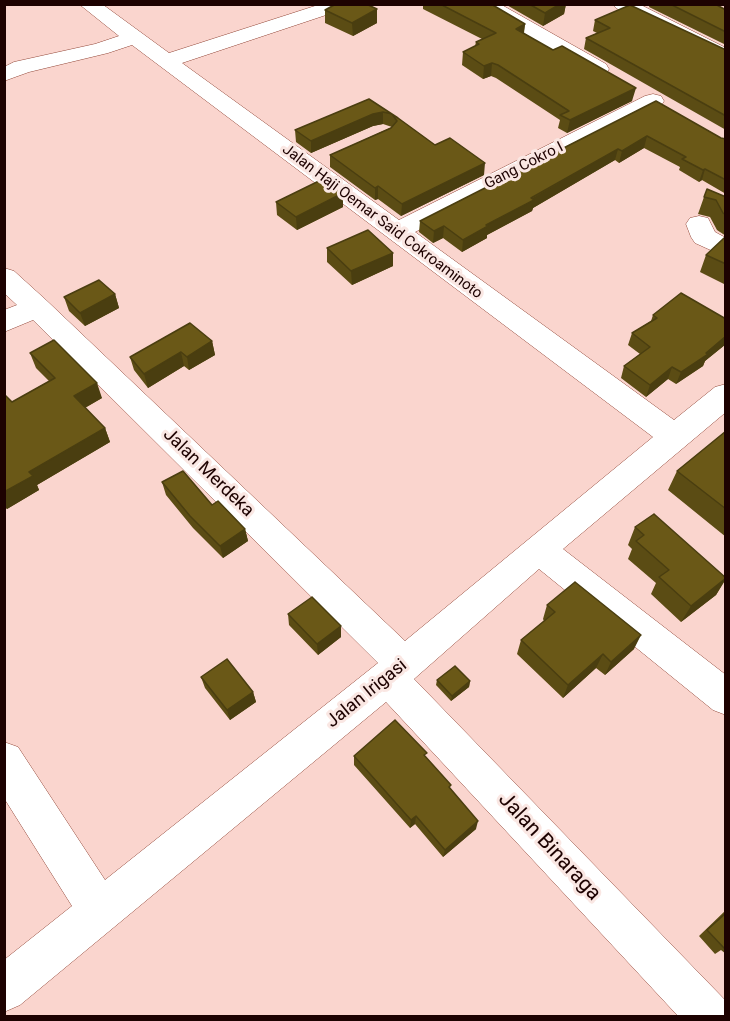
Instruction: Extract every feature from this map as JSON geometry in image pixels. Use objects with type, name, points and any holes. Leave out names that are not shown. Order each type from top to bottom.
[{"type":"street","name":"Jalan Haji Oemar Said Cokroaminoto","points":[[89,4],[166,61],[319,162],[395,232],[676,438]]},
{"type":"street","points":[[166,61],[325,9],[351,4]]},
{"type":"street","points":[[485,4],[615,79]]},
{"type":"street","points":[[623,4],[726,57]]},
{"type":"street","points":[[4,75],[22,67],[94,51],[133,38]]},
{"type":"street","name":"Gang Cokro I","points":[[395,232],[653,101]]},
{"type":"street","points":[[699,224],[704,237],[726,249]]},
{"type":"street","name":"Jalan Merdeka","points":[[4,277],[396,671]]},
{"type":"street","points":[[4,322],[36,307]]},
{"type":"street","name":"Jalan Irigasi","points":[[4,989],[396,671],[539,549],[726,395]]},
{"type":"street","points":[[539,549],[726,698]]},
{"type":"street","name":"Jalan Binaraga","points":[[396,671],[709,1017]]},
{"type":"street","points":[[4,761],[100,912]]},
{"type":"building","points":[[336,4],[366,4],[377,9],[352,23],[325,10]]},
{"type":"building","points":[[440,4],[491,4],[525,24],[516,29],[553,50],[562,46],[636,88],[570,120],[560,115],[569,111],[498,65],[492,63],[484,66],[463,52],[479,44],[476,42],[496,33]]},
{"type":"building","points":[[529,4],[560,4],[545,13]]},
{"type":"building","points":[[670,4],[715,4],[726,10],[726,32]]},
{"type":"building","points":[[630,5],[726,50],[726,116],[586,38],[610,28],[595,20]]},
{"type":"building","points":[[369,99],[392,114],[383,112],[373,114],[311,141],[295,130]]},
{"type":"building","points":[[656,101],[726,139],[726,180],[682,159],[686,157],[647,136],[622,151],[618,149],[531,198],[534,200],[463,240],[444,226],[434,231],[420,221]]},
{"type":"building","points":[[392,114],[435,145],[450,138],[485,163],[402,204],[378,186],[375,188],[330,155],[391,128],[397,121]]},
{"type":"building","points":[[323,179],[343,193],[296,217],[276,202]]},
{"type":"building","points":[[707,189],[726,197],[726,215],[716,200],[704,197]]},
{"type":"building","points":[[368,230],[393,253],[351,271],[327,248]]},
{"type":"building","points":[[724,238],[726,239],[726,264],[706,255]]},
{"type":"building","points":[[99,280],[115,294],[80,313],[64,297]]},
{"type":"building","points":[[681,293],[726,319],[726,336],[706,353],[708,354],[681,372],[672,367],[650,385],[624,366],[650,347],[632,333],[657,318],[653,315]]},
{"type":"building","points":[[190,323],[212,341],[187,357],[181,352],[144,374],[130,357]]},
{"type":"building","points":[[54,340],[97,383],[74,396],[105,428],[29,472],[33,476],[4,492],[4,394],[12,402],[55,378],[30,353]]},
{"type":"building","points":[[726,431],[726,509],[677,471]]},
{"type":"building","points":[[183,471],[212,505],[218,501],[245,529],[220,546],[190,516],[162,482]]},
{"type":"building","points":[[654,514],[726,578],[691,606],[659,577],[669,570],[636,541],[644,535],[635,527]]},
{"type":"building","points":[[575,582],[641,635],[611,662],[603,654],[568,685],[521,640],[555,612],[547,605]]},
{"type":"building","points":[[312,597],[341,626],[317,644],[288,614]]},
{"type":"building","points":[[227,659],[253,692],[227,710],[201,677]]},
{"type":"building","points":[[455,666],[470,681],[452,696],[437,680]]},
{"type":"building","points":[[395,720],[427,753],[424,755],[451,785],[449,787],[478,821],[445,850],[416,816],[411,820],[354,756]]},
{"type":"building","points":[[726,913],[726,946],[724,948],[707,930]]}]
